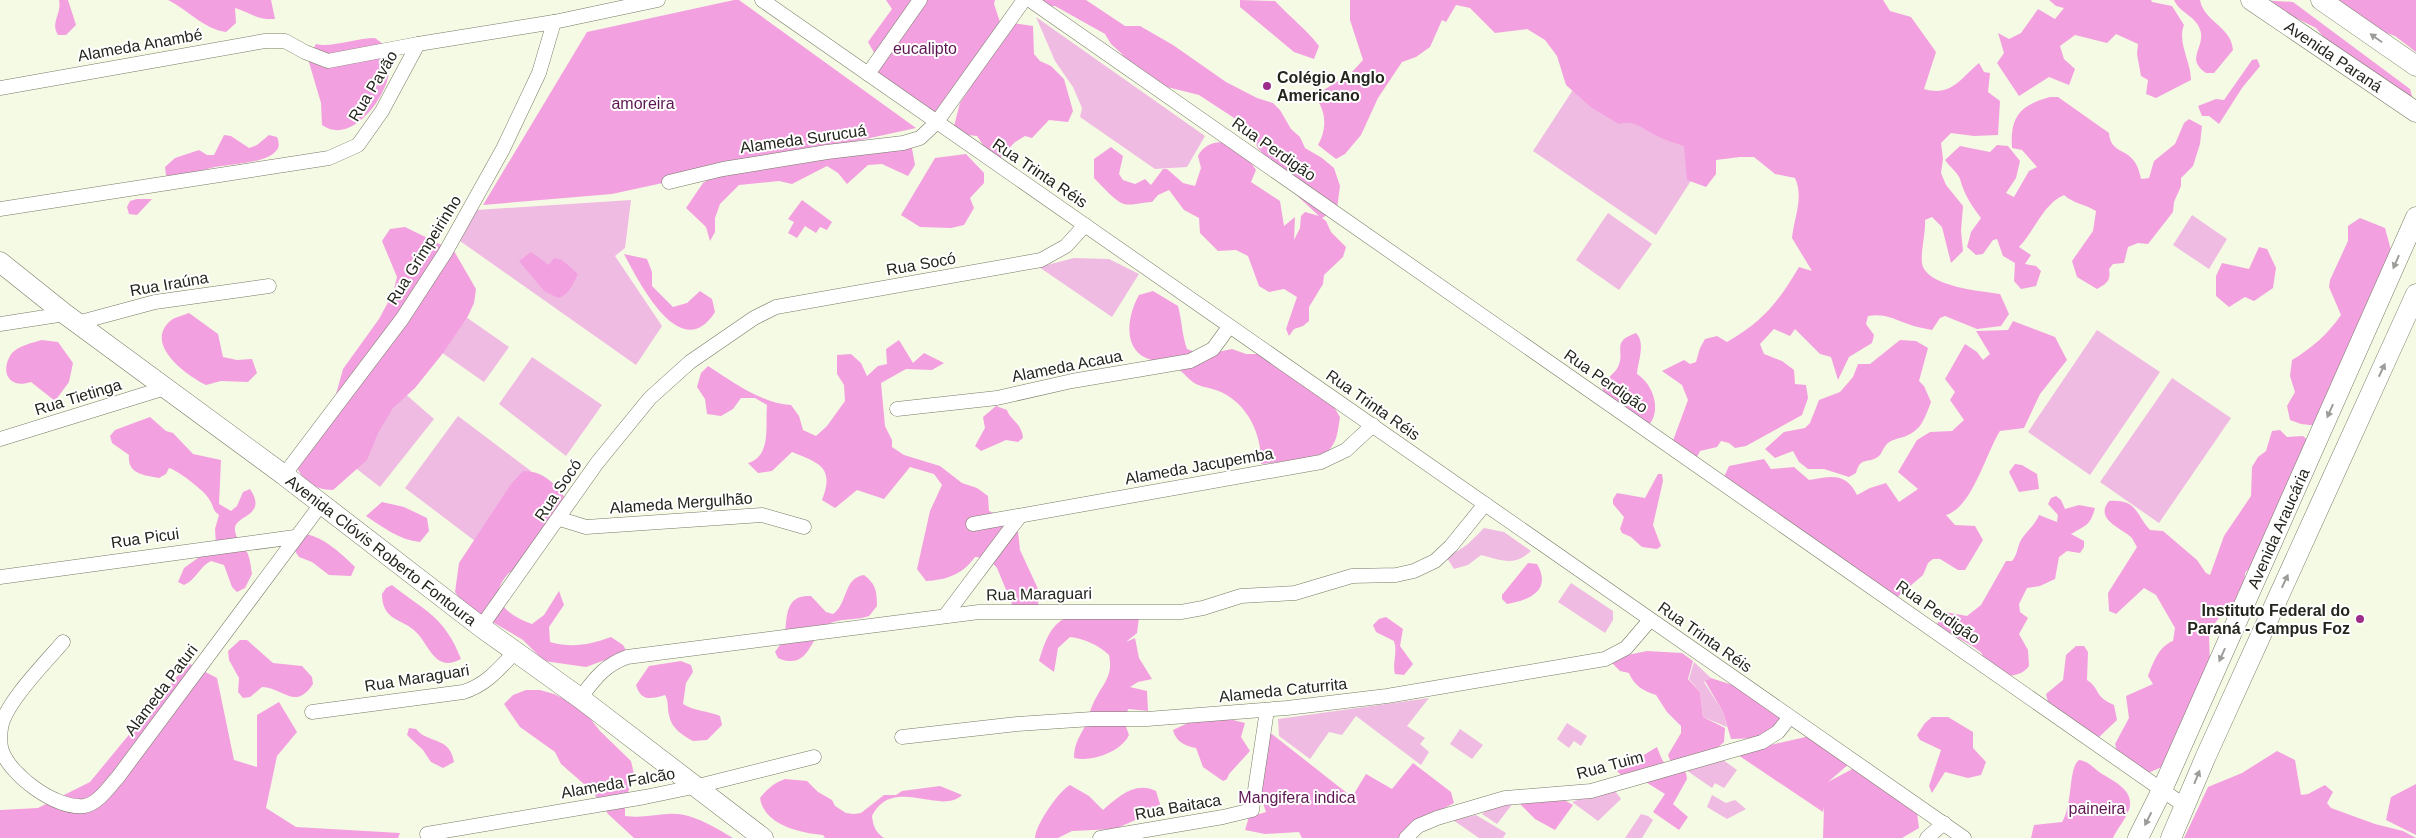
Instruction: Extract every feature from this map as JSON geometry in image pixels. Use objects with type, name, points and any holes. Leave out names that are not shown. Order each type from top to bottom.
[{"type":"street","name":"Rua Pavão","points":[[0,209],[328,158],[358,145],[382,111],[418,44],[554,22],[658,0]]},
{"type":"street","name":"Rua Trinta Réis","points":[[762,0],[1964,838]]},
{"type":"street","points":[[868,74],[920,0]]},
{"type":"street","name":"Alameda Surucuá","points":[[669,182],[723,169],[827,152],[904,143],[920,138],[936,123],[1024,0]]},
{"type":"street","name":"Rua Perdigão","points":[[1030,0],[2185,806]]},
{"type":"street","name":"Avenida Paraná","points":[[2251,0],[2416,112]]},
{"type":"street","points":[[2321,0],[2416,66]]},
{"type":"street","name":"Rua Grimpeirinho","points":[[284,475],[402,319],[445,254],[503,149],[539,73],[554,22]]},
{"type":"street","name":"Alameda Anambé","points":[[0,88],[265,41],[285,41],[305,52],[328,61],[418,44]]},
{"type":"street","name":"Avenida Araucária","points":[[2138,838],[2162,790],[2416,218]]},
{"type":"street","name":"Rua Socó","points":[[482,627],[560,519],[597,463],[650,398],[670,377],[754,318],[776,307],[1041,260],[1066,246],[1085,225]]},
{"type":"street","name":"Avenida Clóvis Roberto Fontoura","points":[[0,262],[71,319],[322,503],[515,652],[698,786],[763,838]]},
{"type":"street","name":"Rua Iraúna","points":[[0,324],[71,319],[155,302],[269,286]]},
{"type":"street","name":"Avenida Araucária","points":[[2171,838],[2210,747],[2416,294]]},
{"type":"street","name":"Alameda Acaua","points":[[897,409],[997,398],[1072,380],[1190,361],[1213,348],[1229,327]]},
{"type":"street","name":"Rua Tietinga","points":[[0,439],[166,388]]},
{"type":"street","name":"Alameda Jacupemba","points":[[973,524],[1321,462],[1334,458],[1346,450],[1372,425]]},
{"type":"street","name":"Alameda Paturi","points":[[63,642],[14,700],[1,727],[2,751],[21,778],[53,799],[68,805],[85,806],[102,796],[295,536],[322,503]]},
{"type":"street","name":"Rua Maraguari","points":[[580,698],[601,671],[612,662],[627,658],[945,616],[1014,610],[1181,612],[1203,608],[1241,596],[1295,593],[1352,576],[1396,575],[1414,571],[1434,561],[1451,546],[1485,504]]},
{"type":"street","name":"Alameda Mergulhão","points":[[560,519],[586,527],[762,515],[804,527]]},
{"type":"street","points":[[945,616],[1020,516]]},
{"type":"street","name":"Rua Picui","points":[[0,577],[295,536]]},
{"type":"street","name":"Alameda Caturrita","points":[[902,737],[1092,719],[1147,719],[1267,710],[1387,696],[1605,659],[1626,648],[1650,620]]},
{"type":"street","name":"Rua Maraguari","points":[[312,712],[470,690],[490,678],[515,652]]},
{"type":"street","name":"Rua Baitaca","points":[[1100,838],[1223,817],[1252,810],[1267,710]]},
{"type":"street","name":"Rua Tuim","points":[[1406,838],[1418,826],[1437,818],[1506,798],[1592,791],[1762,742],[1778,732],[1790,718]]},
{"type":"street","name":"Alameda Falcão","points":[[427,834],[698,786],[814,757]]},
{"type":"street","points":[[1928,838],[1944,823]]},
{"type":"shaded area","points":[[1036,17],[1205,136],[1187,167],[1155,169],[1080,117],[1082,108],[1073,87],[1055,61]]},
{"type":"shaded area","points":[[1582,76],[1705,159],[1656,235],[1533,151]]},
{"type":"shaded area","points":[[631,200],[625,248],[615,256],[662,326],[636,365],[460,241],[476,210]]},
{"type":"shaded area","points":[[1608,213],[1652,244],[1619,290],[1576,260]]},
{"type":"shaded area","points":[[2192,215],[2227,239],[2209,269],[2173,245]]},
{"type":"shaded area","points":[[1074,258],[1109,259],[1139,274],[1112,317],[1039,267]]},
{"type":"shaded area","points":[[446,303],[509,347],[484,382],[421,338]]},
{"type":"shaded area","points":[[2097,330],[2160,372],[2090,475],[2028,432]]},
{"type":"shaded area","points":[[532,357],[602,405],[566,456],[499,404]]},
{"type":"shaded area","points":[[2172,378],[2231,418],[2159,523],[2100,482]]},
{"type":"shaded area","points":[[403,392],[434,419],[380,487],[349,463]]},
{"type":"shaded area","points":[[458,416],[531,471],[479,544],[405,488]]},
{"type":"shaded area","points":[[1484,528],[1504,532],[1531,551],[1513,561],[1481,555],[1468,565],[1454,569],[1447,558],[1468,544]]},
{"type":"shaded area","points":[[1571,583],[1613,611],[1613,620],[1605,633],[1558,602]]},
{"type":"shaded area","points":[[1694,662],[1711,678],[1704,682],[1723,712],[1727,727],[1703,717],[1700,692],[1689,679]]},
{"type":"shaded area","points":[[1429,698],[1407,726],[1425,738],[1420,744],[1429,752],[1421,765],[1356,716],[1342,735],[1329,732],[1310,759],[1279,736],[1278,719]]},
{"type":"shaded area","points":[[1567,723],[1587,736],[1581,746],[1574,741],[1569,748],[1557,739]]},
{"type":"shaded area","points":[[1460,729],[1483,745],[1472,759],[1450,744]]},
{"type":"shaded area","points":[[1719,757],[1737,770],[1724,788],[1715,783],[1712,788],[1686,770]]},
{"type":"shaded area","points":[[1612,787],[1621,799],[1598,821],[1572,802]]},
{"type":"shaded area","points":[[1712,795],[1726,803],[1735,800],[1746,809],[1727,819],[1707,807]]},
{"type":"shaded area","points":[[1500,801],[1514,802],[1497,824],[1482,814]]},
{"type":"shaded area","points":[[1641,814],[1653,820],[1642,838],[1625,838]]},
{"type":"shaded area","points":[[1476,815],[1506,833],[1503,838],[1479,838],[1453,820]]},
{"type":"green space","points":[[59,0],[68,0],[76,25],[66,35],[58,35],[55,26],[59,10]]},
{"type":"green space","points":[[168,0],[271,0],[275,19],[259,17],[235,8],[236,23],[226,32],[210,27]]},
{"type":"green space","name":"amoreira","points":[[739,0],[916,128],[612,194],[483,205],[587,32]]},
{"type":"green space","name":"eucalipto","points":[[886,0],[995,0],[994,4],[1000,22],[935,112],[923,107],[875,73],[880,63],[868,42],[892,9]]},
{"type":"green space","points":[[1036,0],[1086,0],[1125,26],[1140,26],[1173,45],[1226,82],[1257,98],[1273,103],[1280,110],[1291,129],[1300,137],[1305,148],[1334,168],[1340,186],[1337,209],[1322,218],[1326,221],[1331,232],[1346,247],[1343,257],[1324,275],[1323,284],[1309,307],[1309,321],[1303,326],[1294,329],[1289,336],[1286,329],[1297,297],[1284,289],[1269,292],[1259,286],[1248,256],[1236,250],[1218,251],[1200,233],[1199,218],[1184,210],[1169,190],[1158,195],[1152,202],[1127,204],[1117,200],[1094,178],[1094,159],[1111,147],[1123,156],[1119,174],[1123,180],[1135,184],[1145,179],[1151,185],[1163,169],[1167,169],[1183,183],[1195,186],[1201,168],[1198,156],[1201,151],[1210,144],[1227,143],[1241,150],[1256,170],[1251,182],[1280,201],[1284,226],[1295,217],[1294,240],[1300,228],[1301,216],[1305,212],[1319,216],[1290,189],[1289,184],[1257,147],[1254,131],[1199,95],[1155,84],[1127,65],[1122,54],[1111,44],[1105,34],[1055,6],[1044,7]]},
{"type":"green space","points":[[1240,0],[1275,1],[1319,46],[1314,59],[1294,52],[1240,7]]},
{"type":"green space","points":[[1350,0],[1883,0],[1890,11],[1911,17],[1936,52],[1924,89],[1941,91],[1948,89],[1979,63],[1984,72],[1990,73],[1988,92],[2000,101],[1998,135],[1974,136],[1951,133],[1941,143],[1943,159],[1941,173],[1946,185],[1963,206],[1961,231],[1963,251],[1951,263],[1942,227],[1932,217],[1925,220],[1922,263],[1928,274],[1946,284],[2000,294],[2009,314],[2001,326],[1977,329],[1945,316],[1940,318],[1932,330],[1884,316],[1868,316],[1866,324],[1874,335],[1872,343],[1849,357],[1838,380],[1831,357],[1820,354],[1795,329],[1790,336],[1774,329],[1760,344],[1764,354],[1782,361],[1794,370],[1795,384],[1806,385],[1808,398],[1802,415],[1746,446],[1735,448],[1729,443],[1721,441],[1717,447],[1700,451],[1697,457],[1698,461],[1671,446],[1688,400],[1682,385],[1662,371],[1684,360],[1690,364],[1696,362],[1705,339],[1717,336],[1727,342],[1751,327],[1777,300],[1799,267],[1812,271],[1792,238],[1799,200],[1798,185],[1795,178],[1775,174],[1754,157],[1740,157],[1716,160],[1716,174],[1706,187],[1687,180],[1684,146],[1660,137],[1635,124],[1619,124],[1592,108],[1566,85],[1557,56],[1545,40],[1527,29],[1495,33],[1470,8],[1456,5],[1446,22],[1442,20],[1430,47],[1416,57],[1402,62],[1378,98],[1361,135],[1345,154],[1336,159],[1318,145],[1323,133],[1324,120],[1321,108],[1314,96],[1351,73],[1363,60],[1350,20]]},
{"type":"green space","points":[[2049,0],[2151,0],[2152,2],[2172,6],[2184,25],[2182,38],[2191,80],[2156,98],[2146,94],[2148,80],[2141,76],[2137,54],[2138,44],[2116,34],[2107,43],[2075,35],[2060,46],[2064,59],[2075,69],[2069,85],[2049,77],[2019,96],[1997,63],[2004,53],[1998,33],[2009,39],[2021,33],[2038,9],[2055,19],[2064,8],[2056,6]]},
{"type":"green space","points":[[2174,0],[2200,0],[2207,14],[2228,35],[2233,50],[2214,73],[2206,73],[2197,63],[2196,59],[2201,39],[2199,27],[2193,19],[2180,9]]},
{"type":"green space","points":[[2260,0],[2293,2],[2410,89],[2414,103],[2326,40],[2316,28]]},
{"type":"green space","points":[[2338,0],[2416,0],[2416,52],[2395,36],[2361,24]]},
{"type":"green space","points":[[1013,23],[1033,26],[1034,54],[1040,61],[1051,66],[1064,79],[1073,111],[1068,122],[1049,120],[1032,138],[1025,136],[1015,142],[1000,158],[987,151],[977,136],[960,134],[954,126],[960,103]]},
{"type":"green space","points":[[375,38],[387,47],[389,62],[388,78],[379,98],[372,109],[354,125],[333,130],[322,125],[321,103],[308,59],[316,44],[329,45]]},
{"type":"green space","points":[[2257,59],[2260,66],[2242,88],[2219,124],[2209,116],[2202,116],[2198,106],[2216,99],[2224,100],[2252,60]]},
{"type":"green space","points":[[2050,97],[2058,97],[2109,133],[2112,144],[2131,157],[2139,170],[2141,179],[2149,178],[2154,161],[2175,144],[2184,123],[2189,119],[2202,126],[2200,144],[2193,166],[2181,178],[2181,186],[2174,202],[2173,212],[2148,244],[2138,243],[2128,247],[2124,263],[2113,264],[2109,269],[2107,281],[2097,289],[2077,277],[2072,261],[2093,231],[2096,211],[2064,195],[2044,211],[2019,247],[2031,255],[2025,264],[2036,266],[2041,271],[2036,286],[2021,289],[2014,281],[2015,263],[2003,256],[1997,239],[1993,240],[1983,254],[1976,255],[1967,247],[1971,232],[1981,218],[1968,199],[1959,177],[1945,160],[1960,146],[1990,152],[1997,145],[2008,146],[2020,161],[2016,178],[2006,193],[2014,197],[2029,171],[2037,167],[2022,150],[2012,148],[2015,120],[2024,108]]},
{"type":"green space","points":[[224,135],[231,136],[249,148],[257,145],[269,135],[277,137],[279,146],[276,151],[263,159],[211,168],[173,179],[166,175],[165,167],[175,158],[199,150],[207,155],[214,155]]},
{"type":"green space","points":[[911,143],[915,165],[908,176],[882,164],[868,165],[847,184],[838,173],[827,166],[792,184],[779,181],[739,185],[720,204],[715,218],[715,232],[710,241],[706,227],[686,208],[703,183],[716,174]]},
{"type":"green space","points":[[966,154],[984,173],[984,183],[970,198],[974,208],[964,225],[951,228],[920,227],[901,215],[935,158]]},
{"type":"green space","points":[[152,199],[137,215],[129,214],[127,207],[130,201]]},
{"type":"green space","points":[[802,200],[832,222],[827,230],[820,227],[816,233],[805,226],[797,238],[788,233],[794,222],[788,219]]},
{"type":"green space","points":[[2360,218],[2385,228],[2392,254],[2318,426],[2301,424],[2290,420],[2287,406],[2295,392],[2290,376],[2292,360],[2319,340],[2341,315],[2329,287],[2330,280],[2348,241],[2348,226]]},
{"type":"green space","points":[[405,227],[454,251],[476,289],[474,303],[468,316],[443,353],[415,388],[393,408],[378,433],[367,460],[333,490],[319,488],[303,477],[293,459],[335,398],[343,369],[379,319],[393,293],[397,277],[382,241],[390,229]]},
{"type":"green space","points":[[2259,247],[2267,249],[2276,268],[2273,288],[2254,301],[2245,297],[2229,307],[2216,296],[2216,276],[2222,263],[2249,269]]},
{"type":"green space","points":[[531,252],[549,265],[554,258],[562,260],[578,274],[570,289],[562,297],[558,298],[544,291],[519,261]]},
{"type":"green space","points":[[624,254],[647,259],[652,272],[652,286],[673,307],[687,303],[700,291],[712,299],[715,312],[702,326],[689,330],[675,325],[662,314],[650,299]]},
{"type":"green space","points":[[1153,291],[1178,306],[1187,349],[1203,355],[1232,349],[1246,354],[1258,354],[1328,397],[1340,417],[1336,439],[1329,450],[1318,455],[1261,464],[1261,453],[1256,432],[1252,422],[1239,405],[1221,392],[1196,384],[1176,367],[1146,358],[1138,353],[1130,338],[1129,330],[1132,311],[1139,295]]},
{"type":"green space","points":[[189,313],[218,334],[223,357],[237,360],[252,359],[257,373],[248,382],[221,381],[206,385],[189,375],[172,359],[165,350],[162,341],[163,332],[170,321]]},
{"type":"green space","points":[[2013,321],[2055,337],[2067,360],[2040,394],[2024,428],[2000,431],[1971,491],[1955,510],[1946,515],[1955,525],[1975,526],[1983,540],[1965,570],[1958,570],[1940,559],[1933,559],[1928,563],[1923,575],[1894,600],[1723,479],[1729,466],[1764,459],[1771,469],[1794,467],[1809,480],[1824,477],[1843,479],[1848,482],[1857,495],[1886,483],[1899,502],[1918,489],[1898,472],[1917,440],[1930,432],[1952,431],[1964,420],[1950,400],[1955,392],[1945,379],[1965,344],[1977,352],[1983,360],[1990,354],[1976,331],[2008,330]]},
{"type":"green space","points":[[1636,333],[1641,342],[1637,374],[1647,384],[1654,398],[1655,405],[1653,419],[1649,425],[1604,395],[1602,385],[1618,367],[1621,356],[1621,343],[1628,336]]},
{"type":"green space","points":[[42,340],[58,342],[73,363],[69,382],[55,401],[31,382],[23,384],[11,381],[6,371],[8,359],[15,350]]},
{"type":"green space","points":[[899,340],[913,363],[924,353],[944,363],[932,370],[906,369],[881,383],[885,426],[892,440],[892,447],[904,455],[940,466],[962,483],[977,488],[988,496],[989,511],[1017,522],[1020,550],[1039,591],[1038,608],[1014,609],[997,568],[988,558],[975,557],[965,568],[954,575],[926,581],[917,569],[930,511],[942,485],[934,474],[910,467],[884,499],[857,490],[835,508],[822,500],[827,480],[825,473],[817,463],[792,452],[772,471],[758,473],[748,463],[761,454],[764,447],[767,405],[755,398],[741,398],[733,409],[721,416],[707,414],[705,399],[697,387],[701,373],[708,366],[758,396],[791,405],[799,416],[803,430],[816,436],[827,426],[845,401],[844,385],[837,374],[837,355],[851,354],[861,363],[867,376],[878,366],[887,364],[886,349]]},
{"type":"green space","points":[[1900,340],[1916,341],[1928,348],[1919,381],[1924,386],[1931,402],[1919,427],[1906,436],[1888,443],[1879,456],[1860,464],[1856,473],[1849,477],[1824,469],[1808,469],[1799,462],[1793,451],[1775,458],[1765,449],[1784,432],[1805,428],[1810,423],[1819,400],[1840,392],[1853,377],[1858,364],[1870,364]]},
{"type":"green space","points":[[996,406],[1007,410],[1021,429],[1023,438],[1018,442],[1006,440],[981,451],[975,446],[985,428],[983,417]]},
{"type":"green space","points":[[150,417],[166,431],[173,433],[193,454],[221,460],[219,504],[231,511],[237,506],[243,492],[250,489],[255,498],[253,510],[240,520],[235,528],[237,538],[248,554],[251,566],[252,574],[245,588],[237,592],[232,587],[224,565],[211,561],[188,583],[184,585],[178,582],[184,568],[216,545],[215,529],[219,515],[206,495],[184,477],[169,468],[166,474],[159,478],[138,472],[131,466],[129,455],[112,443],[110,436],[115,430]]},
{"type":"green space","points":[[2280,430],[2287,437],[2303,436],[2312,444],[2264,552],[2245,573],[2244,595],[2230,613],[2218,619],[2211,629],[2209,635],[2210,664],[2164,766],[2146,774],[2119,758],[2115,744],[2129,718],[2126,696],[2153,684],[2148,676],[2160,651],[2173,641],[2175,628],[2156,595],[2144,588],[2116,614],[2109,611],[2108,593],[2137,547],[2131,537],[2107,518],[2105,507],[2109,501],[2125,502],[2130,505],[2150,530],[2163,531],[2197,560],[2206,573],[2210,575],[2224,536],[2251,496],[2252,467],[2258,457],[2266,451],[2272,431]]},
{"type":"green space","points":[[2015,464],[2022,465],[2037,474],[2039,489],[2019,492],[2009,472]]},
{"type":"green space","points":[[523,471],[537,473],[549,480],[567,501],[523,562],[508,574],[501,583],[499,599],[508,611],[523,621],[532,624],[544,615],[559,591],[564,605],[549,627],[550,642],[580,645],[611,637],[623,645],[627,652],[586,667],[544,661],[523,640],[464,605],[455,592],[459,563],[511,484]]},
{"type":"green space","points":[[1658,474],[1662,474],[1663,481],[1653,525],[1661,546],[1657,549],[1642,547],[1631,537],[1622,533],[1620,529],[1624,517],[1613,504],[1613,499],[1617,493],[1645,498]]},
{"type":"green space","points":[[2056,496],[2061,500],[2065,509],[2079,505],[2095,508],[2089,522],[2071,534],[2084,541],[2084,547],[2080,553],[2067,551],[2059,557],[2055,579],[2040,586],[2027,588],[2019,604],[2020,612],[2028,618],[2019,634],[2028,650],[2029,666],[2019,674],[2007,676],[1990,669],[1982,653],[1975,648],[1935,627],[1945,612],[1967,616],[1981,605],[2006,561],[2014,559],[2020,542],[2039,515],[2057,522],[2058,515],[2048,504],[2051,498]]},
{"type":"green space","points":[[382,502],[404,507],[427,518],[429,531],[420,542],[412,541],[392,532],[366,516]]},
{"type":"green space","points":[[306,534],[320,539],[345,557],[355,567],[351,576],[329,575],[312,562],[299,557],[295,551]]},
{"type":"green space","points":[[1528,563],[1537,564],[1541,573],[1542,581],[1540,587],[1524,600],[1507,604],[1502,599],[1502,595]]},
{"type":"green space","points":[[864,575],[873,585],[877,597],[877,606],[869,616],[837,621],[827,625],[821,630],[803,656],[797,660],[789,661],[778,658],[775,652],[784,636],[789,608],[796,599],[802,596],[811,596],[826,612],[833,614],[838,610],[852,581]]},
{"type":"green space","points":[[392,585],[441,624],[455,645],[461,659],[445,663],[439,660],[411,627],[389,614],[385,609],[382,594],[386,588]]},
{"type":"green space","points":[[1098,615],[1106,619],[1120,616],[1139,618],[1137,633],[1126,642],[1135,638],[1139,658],[1152,679],[1138,682],[1130,687],[1147,691],[1148,711],[1128,709],[1125,724],[1129,735],[1113,751],[1097,757],[1074,758],[1077,741],[1088,721],[1096,697],[1108,676],[1110,670],[1109,655],[1091,643],[1070,637],[1058,648],[1054,672],[1039,661],[1049,635],[1063,619],[1070,616]]},
{"type":"green space","points":[[1386,617],[1403,629],[1400,646],[1413,664],[1404,675],[1395,674],[1394,641],[1376,632],[1373,625],[1379,619]]},
{"type":"green space","points":[[240,640],[247,640],[273,663],[302,666],[312,677],[313,684],[301,696],[289,696],[270,688],[262,687],[250,697],[243,698],[238,692],[239,678],[229,660],[228,651]]},
{"type":"green space","points":[[2076,646],[2084,646],[2088,652],[2087,680],[2103,699],[2114,705],[2117,720],[2097,739],[2050,710],[2046,694],[2063,680],[2066,655]]},
{"type":"green space","points":[[1647,651],[1682,653],[1693,661],[1688,679],[1700,692],[1703,717],[1725,728],[1724,742],[1719,747],[1699,756],[1670,760],[1668,755],[1681,733],[1681,726],[1667,712],[1656,695],[1640,687],[1629,673],[1620,671],[1608,659]]},
{"type":"green space","points":[[681,661],[691,665],[693,672],[686,683],[683,704],[720,716],[722,725],[707,740],[693,741],[681,734],[670,720],[665,695],[651,698],[644,697],[636,685],[649,666]]},
{"type":"green space","points":[[188,663],[217,678],[234,760],[257,767],[257,715],[279,702],[297,732],[277,756],[266,808],[296,827],[400,833],[398,838],[0,838],[0,810],[38,808],[90,782]]},
{"type":"green space","points":[[1711,678],[1775,699],[1783,723],[1759,738],[1731,739],[1723,712],[1705,681]]},
{"type":"green space","points":[[526,690],[540,690],[554,694],[581,707],[600,731],[631,761],[634,774],[625,802],[625,816],[685,815],[702,821],[733,838],[634,838],[608,814],[592,791],[561,764],[555,752],[520,727],[504,704],[513,695]]},
{"type":"green space","points":[[1932,717],[1948,717],[1973,732],[1973,748],[1986,762],[1981,775],[1968,778],[1945,772],[1932,793],[1929,786],[1941,750],[1920,740],[1917,735],[1925,723]]},
{"type":"green space","points":[[1229,719],[1245,723],[1241,737],[1250,751],[1229,774],[1227,779],[1223,781],[1203,767],[1196,748],[1182,743],[1176,738],[1173,730],[1190,722]]},
{"type":"green space","points":[[409,728],[416,729],[426,737],[443,744],[452,754],[454,762],[443,768],[431,762],[423,750],[407,735]]},
{"type":"green space","name":"Mangifera indica","points":[[1268,731],[1352,797],[1366,774],[1392,789],[1413,763],[1451,792],[1454,803],[1406,828],[1398,838],[1302,838],[1299,832],[1265,834],[1245,830],[1249,817],[1266,812],[1258,789]]},
{"type":"green space","points":[[1810,736],[1849,764],[1828,782],[1856,767],[1917,813],[1919,828],[1902,838],[1823,838],[1824,807],[1823,812],[1735,753]]},
{"type":"green space","points":[[1657,747],[1666,765],[1686,773],[1687,779],[1673,804],[1688,817],[1679,830],[1653,812],[1665,794],[1644,781],[1632,786],[1617,771]]},
{"type":"green space","points":[[2277,751],[2295,760],[2301,795],[2308,794],[2325,785],[2333,792],[2327,803],[2331,808],[2375,824],[2403,831],[2416,838],[2184,838],[2208,787],[2242,773]]},
{"type":"green space","name":"paineira","points":[[2079,760],[2089,764],[2120,785],[2128,795],[2130,807],[2113,838],[2031,838],[2034,825],[2062,822],[2068,807],[2073,771]]},
{"type":"green space","points":[[785,779],[807,781],[818,792],[832,800],[835,806],[846,813],[854,814],[861,813],[884,795],[896,795],[902,791],[940,786],[962,795],[953,800],[942,801],[904,797],[892,798],[881,804],[872,816],[875,829],[884,838],[825,838],[823,835],[794,830],[784,826],[768,815],[760,798],[777,782]]},
{"type":"green space","points":[[2416,784],[2416,835],[2386,820],[2391,797]]},
{"type":"green space","points":[[1070,785],[1089,796],[1103,810],[1127,792],[1141,788],[1156,791],[1160,804],[1156,811],[1115,829],[1072,831],[1058,838],[1035,838],[1039,825],[1048,809]]},
{"type":"green space","points":[[1559,797],[1573,805],[1555,830],[1535,819],[1515,799]]},
{"type":"place","name":"Colégio Anglo Americano","points":[[1267,86]]},
{"type":"place","name":"Instituto Federal do Paraná - Campus Foz","points":[[2360,619]]}]
